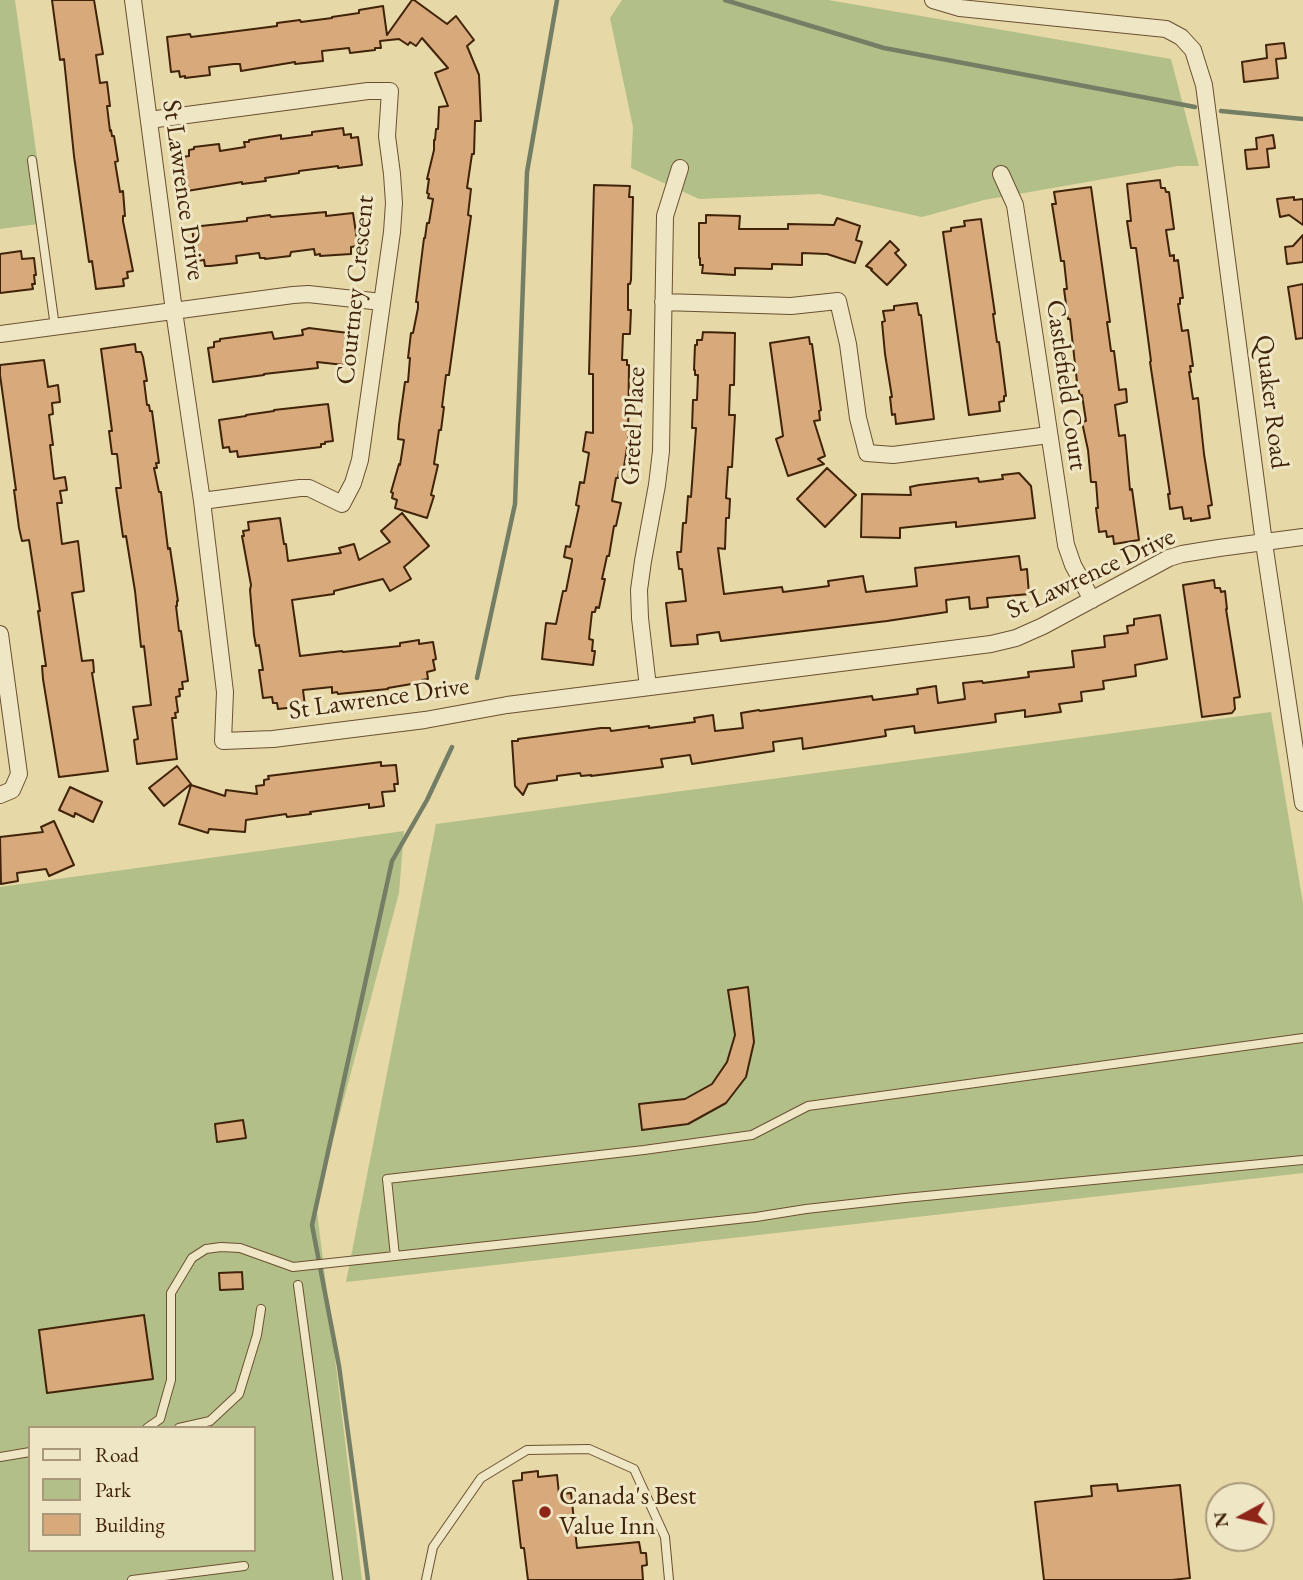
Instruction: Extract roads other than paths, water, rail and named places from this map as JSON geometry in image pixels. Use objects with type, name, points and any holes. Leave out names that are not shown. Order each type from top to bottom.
[{"type":"street","name":"St Lawrence Drive","points":[[133,0],[202,501],[225,692],[223,741],[287,738],[425,720],[508,705],[991,644],[1016,638],[1043,626],[1169,558],[1195,551],[1303,537]]},
{"type":"street","name":"Quaker Road","points":[[933,0],[960,8],[1166,29],[1181,37],[1193,50],[1204,85],[1264,542],[1303,803]]},
{"type":"street","name":"Courtney Crescent","points":[[149,120],[368,91],[390,91],[387,136],[394,202],[392,232],[360,460],[353,483],[342,504],[309,488],[202,501]]},
{"type":"street","name":"Gretel Place","points":[[648,687],[639,590],[660,462],[665,216],[680,168]]},
{"type":"street","name":"Castlefield Court","points":[[1001,174],[1015,205],[1066,545],[1073,565],[1092,600]]},
{"type":"street","points":[[0,334],[308,294],[382,302]]},
{"type":"street","points":[[663,302],[791,306],[838,301],[848,344],[858,418],[867,453],[893,455],[1049,435]]},
{"type":"street","points":[[0,634],[19,775],[6,792]]},
{"type":"lane","points":[[32,160],[55,327]]},
{"type":"lane","points":[[395,1256],[387,1179],[752,1135],[808,1106],[1303,1038]]},
{"type":"lane","points":[[150,1426],[160,1419],[171,1380],[171,1293],[192,1258],[206,1249],[240,1248],[293,1267],[756,1217],[905,1198],[1303,1160]]},
{"type":"lane","points":[[298,1285],[338,1580]]},
{"type":"lane","points":[[187,1426],[210,1421],[239,1394],[257,1335],[261,1309]]},
{"type":"lane","points":[[426,1580],[433,1547],[481,1478],[527,1450],[589,1449],[634,1469],[665,1536],[668,1580]]},
{"type":"lane","points":[[0,1457],[28,1452]]},
{"type":"lane","points":[[132,1580],[244,1566]]},
{"type":"waterway","points":[[477,678],[515,504],[527,172],[557,0]]},
{"type":"waterway","points":[[725,0],[884,48],[1195,107]]},
{"type":"waterway","points":[[1221,111],[1303,119]]},
{"type":"waterway","points":[[368,1580],[339,1366],[312,1225],[392,861],[427,800],[452,747]]},
{"type":"place","name":"Canada's Best Value Inn","points":[[545,1512]]}]
